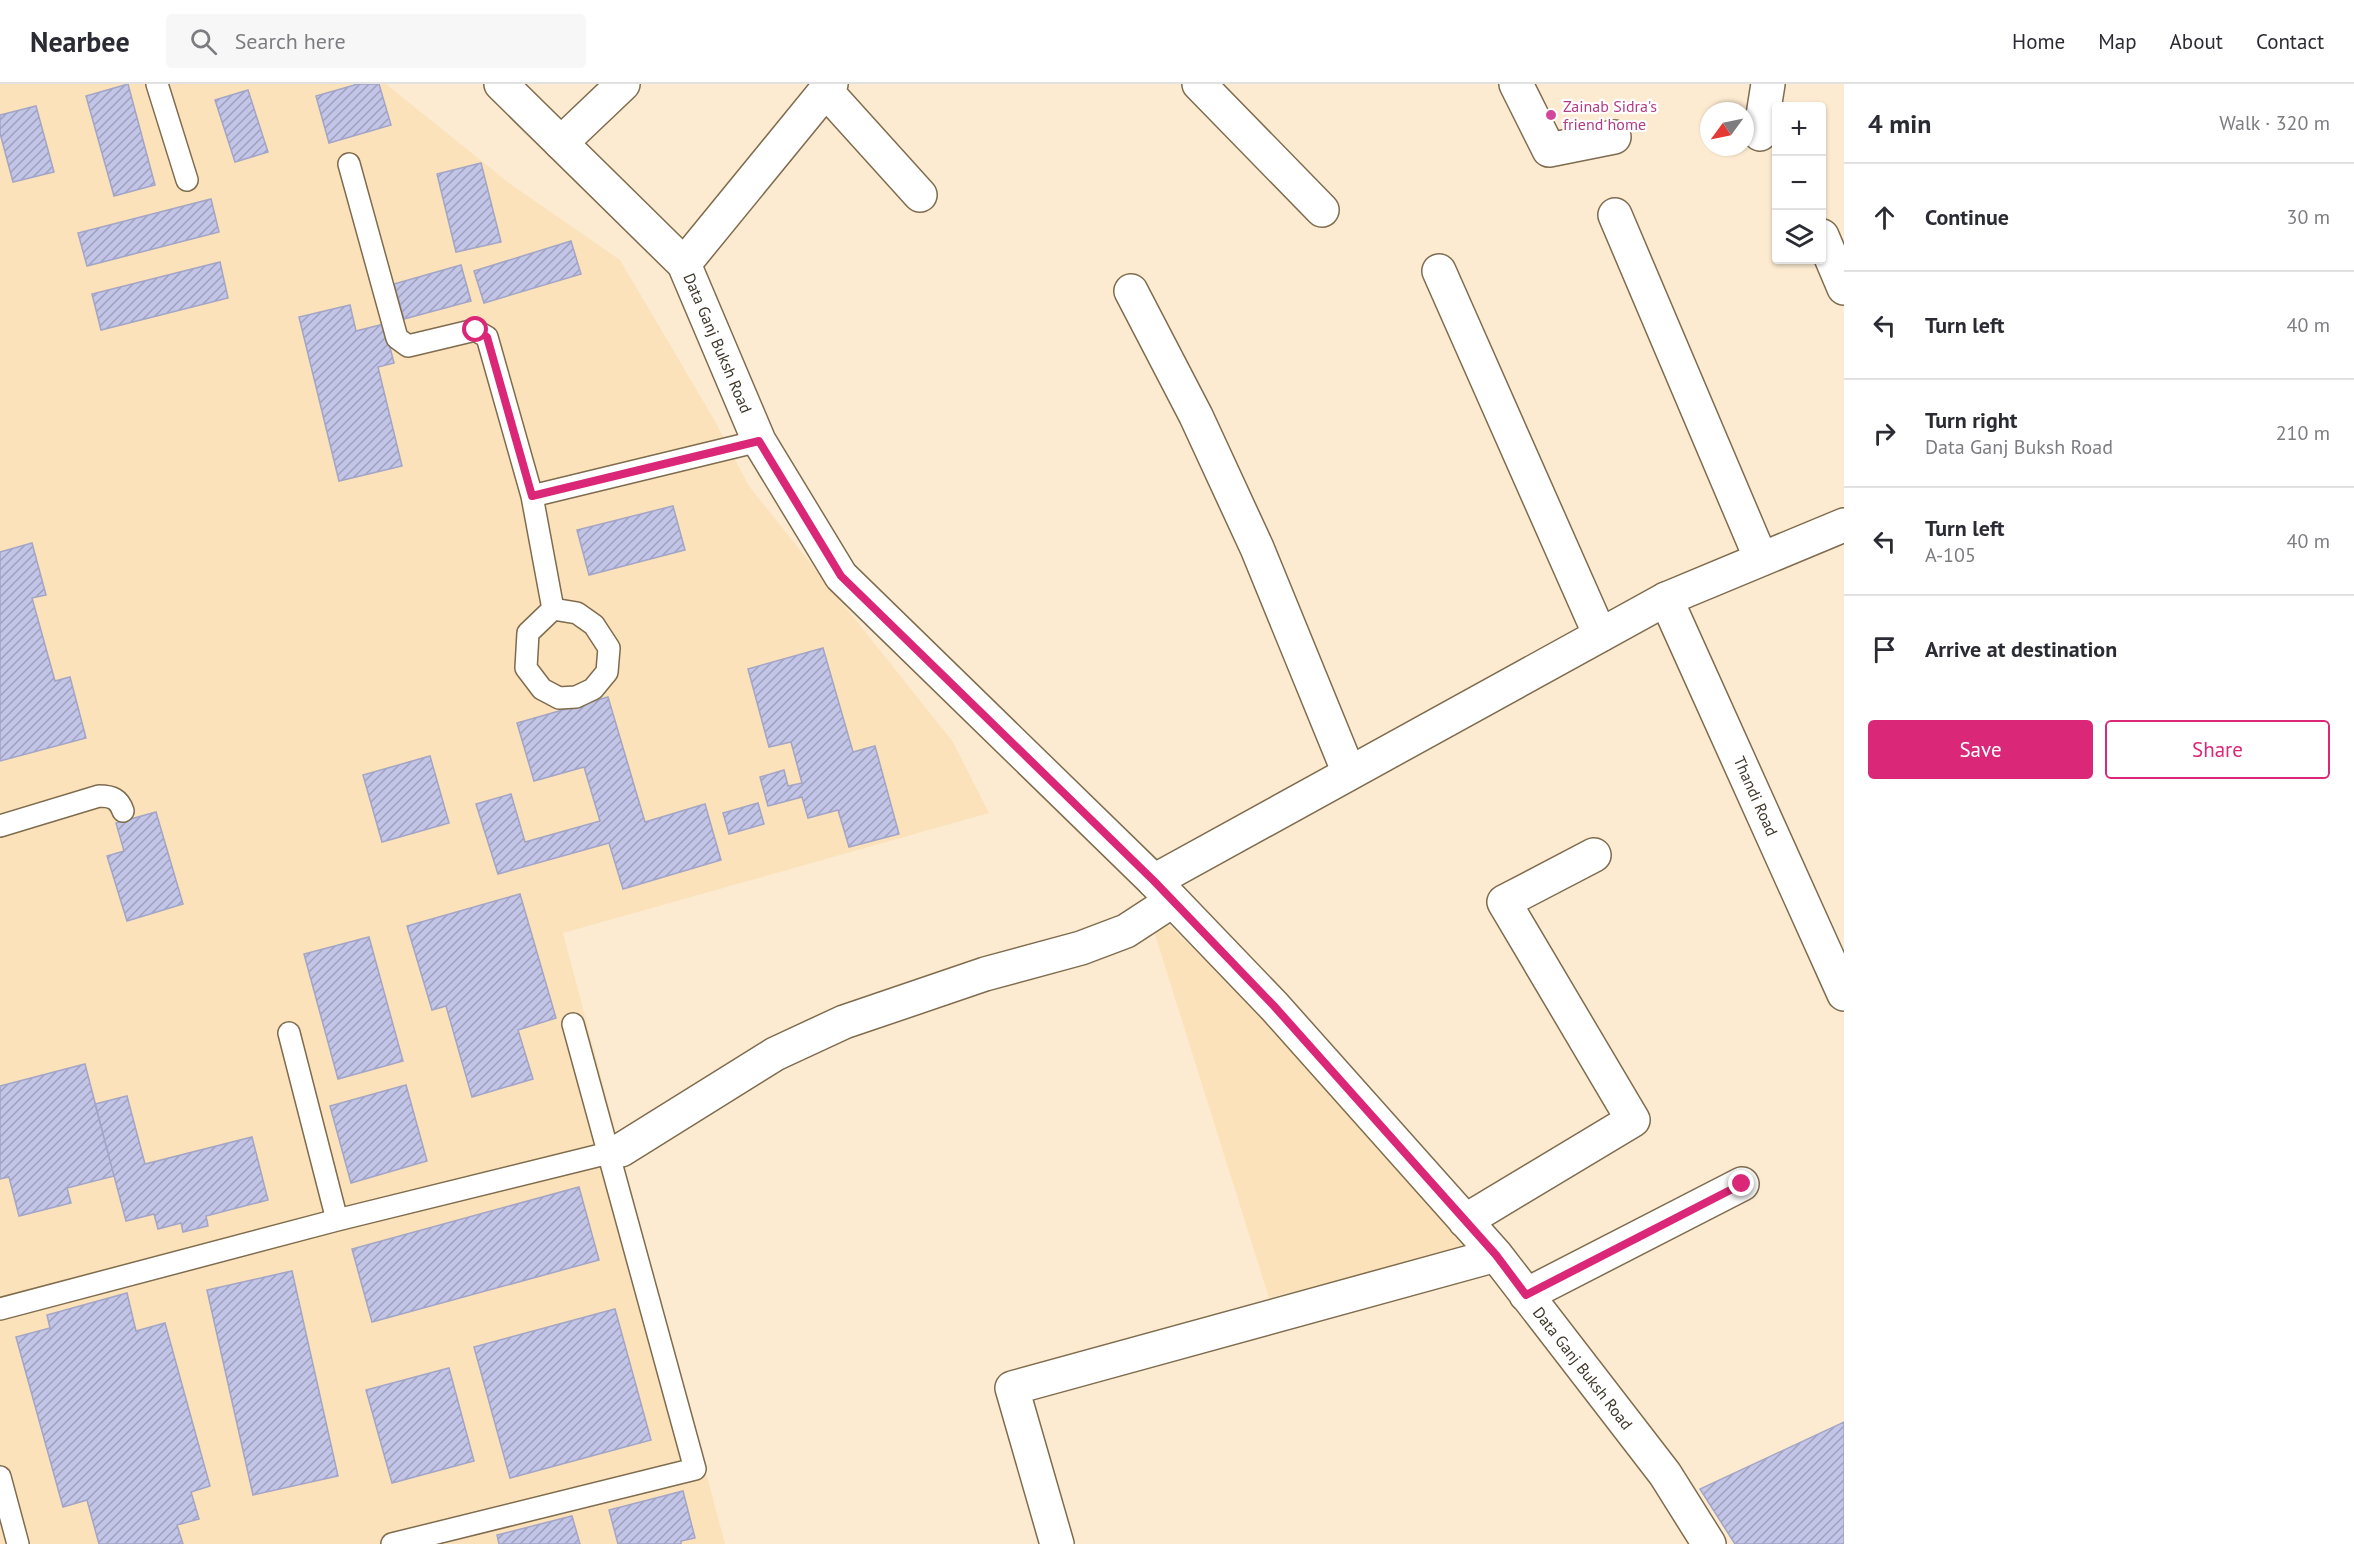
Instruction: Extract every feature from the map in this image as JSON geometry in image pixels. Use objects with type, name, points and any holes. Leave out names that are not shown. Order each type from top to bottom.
[{"type":"street","name":"Data Ganj Buksh Road","points":[[501,84],[684,264],[759,441],[841,576],[1163,891],[1274,1006],[1496,1255],[1665,1474],[1709,1544]]},
{"type":"street","points":[[561,143],[623,84]]},
{"type":"street","points":[[1199,84],[1322,210]]},
{"type":"street","points":[[1516,84],[1549,150],[1614,136]]},
{"type":"street","points":[[1760,134],[1768,84]]},
{"type":"street","points":[[684,264],[828,87],[920,195]]},
{"type":"street","points":[[1615,215],[1761,559]]},
{"type":"street","points":[[1826,247],[1844,288]]},
{"type":"street","points":[[1439,271],[1600,635]]},
{"type":"street","points":[[1131,291],[1196,416],[1257,548],[1349,773]]},
{"type":"street","points":[[615,1153],[766,1059],[844,1022],[985,974],[1081,948],[1126,931],[1163,891],[1349,773],[1666,598],[1844,525]]},
{"type":"street","name":"Thandi Road","points":[[1666,598],[1844,994]]},
{"type":"street","points":[[1465,1221],[1633,1120],[1504,902],[1594,855]]},
{"type":"street","points":[[1526,1295],[1742,1184]]},
{"type":"street","points":[[1057,1544],[1012,1388],[1496,1255]]},
{"type":"lane","points":[[157,84],[187,180]]},
{"type":"lane","points":[[349,164],[397,338],[408,345],[476,330],[487,337],[532,496],[553,609]]},
{"type":"lane","points":[[532,496],[759,441]]},
{"type":"lane","points":[[553,609],[577,614],[594,625],[609,648],[607,672],[593,689],[576,697],[559,698],[542,689],[526,668],[528,633],[553,609]]},
{"type":"lane","points":[[0,826],[99,796],[115,798],[123,811]]},
{"type":"lane","points":[[392,1544],[695,1469],[615,1153],[573,1024]]},
{"type":"lane","points":[[289,1034],[337,1220]]},
{"type":"lane","points":[[0,1309],[337,1220],[615,1153]]},
{"type":"lane","points":[[0,1478],[18,1544]]},
{"type":"shaded area","points":[[0,84],[386,84],[509,183],[620,260],[715,421],[749,486],[953,742],[989,813],[563,933],[725,1544],[0,1544]]},
{"type":"shaded area","points":[[1152,925],[1170,926],[1270,1023],[1467,1246],[1269,1298]]},
{"type":"building","points":[[128,84],[155,185],[114,196],[86,96]]},
{"type":"building","points":[[358,84],[379,84],[391,125],[329,143],[316,96]]},
{"type":"building","points":[[248,90],[268,152],[235,162],[215,100]]},
{"type":"building","points":[[36,106],[54,172],[13,182],[0,133],[0,115]]},
{"type":"building","points":[[481,163],[501,242],[456,252],[437,174]]},
{"type":"building","points":[[211,199],[219,232],[87,266],[78,233]]},
{"type":"building","points":[[571,241],[581,274],[484,303],[474,271]]},
{"type":"building","points":[[220,262],[228,298],[101,330],[92,294]]},
{"type":"building","points":[[461,265],[471,301],[404,319],[394,284]]},
{"type":"building","points":[[350,305],[356,331],[384,324],[394,363],[378,367],[402,466],[339,481],[299,317]]},
{"type":"building","points":[[673,506],[685,550],[589,575],[577,530]]},
{"type":"building","points":[[32,543],[46,595],[32,598],[55,681],[70,677],[86,738],[0,761],[0,552]]},
{"type":"building","points":[[823,648],[853,752],[875,746],[899,834],[849,847],[838,810],[808,818],[802,797],[768,806],[760,777],[784,770],[788,786],[802,783],[791,742],[769,747],[748,669]]},
{"type":"building","points":[[608,697],[645,822],[705,804],[721,860],[623,889],[609,843],[498,874],[476,804],[511,794],[525,842],[600,821],[584,767],[534,781],[517,723]]},
{"type":"building","points":[[430,756],[449,823],[382,842],[363,775]]},
{"type":"building","points":[[758,803],[764,824],[729,834],[723,813]]},
{"type":"building","points":[[156,812],[183,904],[127,921],[107,856],[124,851],[116,823]]},
{"type":"building","points":[[520,894],[556,1018],[518,1030],[533,1079],[472,1097],[446,1006],[432,1010],[407,926]]},
{"type":"building","points":[[369,937],[403,1061],[338,1079],[304,954]]},
{"type":"building","points":[[85,1064],[114,1176],[67,1188],[71,1203],[19,1216],[9,1177],[0,1179],[0,1086]]},
{"type":"building","points":[[406,1085],[427,1161],[351,1183],[330,1106]]},
{"type":"building","points":[[127,1096],[145,1164],[252,1137],[268,1200],[206,1216],[208,1226],[183,1232],[181,1223],[158,1229],[154,1214],[126,1221],[95,1104]]},
{"type":"building","points":[[579,1187],[599,1260],[372,1322],[352,1249]]},
{"type":"building","points":[[292,1271],[338,1476],[253,1495],[207,1290]]},
{"type":"building","points":[[127,1293],[136,1331],[165,1323],[210,1486],[191,1492],[199,1519],[177,1525],[183,1544],[99,1544],[87,1500],[63,1507],[16,1337],[50,1328],[47,1315]]},
{"type":"building","points":[[615,1309],[651,1440],[510,1478],[474,1347]]},
{"type":"building","points":[[449,1368],[474,1461],[392,1483],[366,1390]]},
{"type":"building","points":[[1844,1422],[1844,1544],[1735,1544],[1700,1489]]},
{"type":"building","points":[[683,1491],[695,1538],[681,1541],[681,1544],[618,1544],[609,1510]]},
{"type":"building","points":[[572,1516],[580,1544],[499,1544],[497,1535]]},
{"type":"place","name":"Zainab Sidra's friend home","points":[[1551,115]]},
{"type":"route","points":[[476,330],[487,337],[532,496],[759,441],[841,576],[1154,881],[1274,1006],[1496,1255],[1526,1295],[1742,1184]]}]
